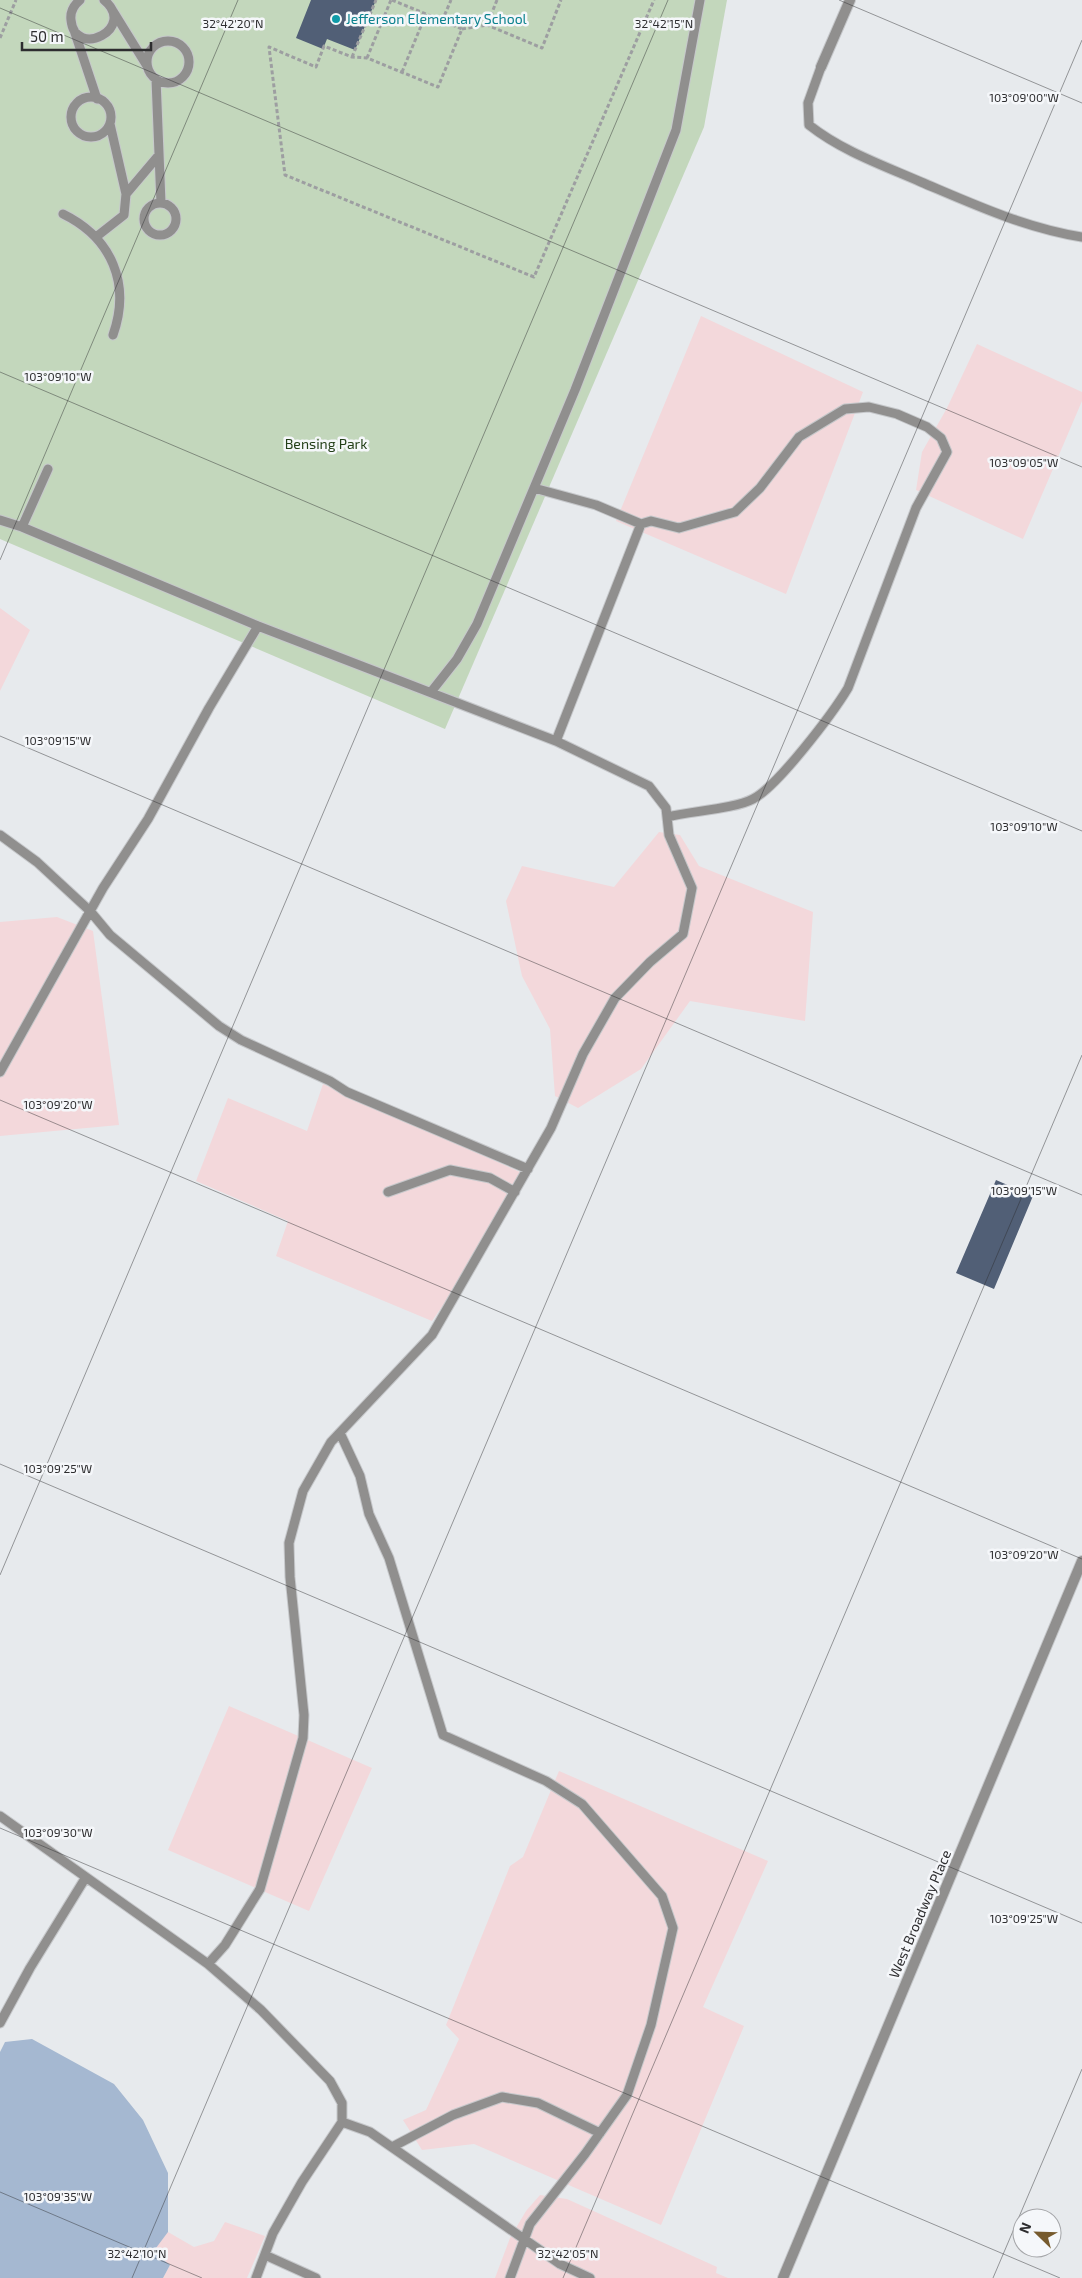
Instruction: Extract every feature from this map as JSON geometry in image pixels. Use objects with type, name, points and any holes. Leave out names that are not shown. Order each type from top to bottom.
[{"type":"street","points":[[820,67],[850,0]]},
{"type":"street","name":"West Broadway Place","points":[[783,2278],[1082,1562]]},
{"type":"lane","points":[[80,0],[72,9],[70,16],[97,99]]},
{"type":"lane","points":[[104,0],[112,10],[148,69],[156,79],[168,83],[175,82],[186,73],[188,60],[182,48],[170,42],[157,45],[148,55],[148,69]]},
{"type":"lane","points":[[431,692],[457,659],[477,624],[575,390],[676,130],[700,0]]},
{"type":"lane","points":[[74,29],[85,38],[99,38],[105,35],[113,24],[112,10]]},
{"type":"lane","points":[[820,67],[808,103],[809,125],[822,136],[857,155],[995,213],[1057,233],[1082,237]]},
{"type":"lane","points":[[156,79],[160,203]]},
{"type":"lane","points":[[96,237],[124,215],[126,194],[110,124],[110,112],[103,102],[97,99],[85,99],[79,102],[72,113],[73,126],[82,135],[95,137],[106,130],[110,124]]},
{"type":"lane","points":[[126,194],[158,155]]},
{"type":"lane","points":[[63,214],[79,222],[96,237],[108,255],[120,287],[121,304],[113,335]]},
{"type":"lane","points":[[534,488],[596,505],[640,524],[651,521],[679,528],[735,512],[760,488],[800,437],[845,409],[869,407],[897,414],[927,427],[941,438],[947,452],[916,508],[848,688],[835,709],[778,777],[754,799],[667,817]]},
{"type":"lane","points":[[22,527],[48,469]]},
{"type":"lane","points":[[0,520],[22,527],[258,626],[556,740],[649,786],[666,808],[669,835],[692,888],[683,934],[650,962],[615,998],[583,1054],[551,1128],[432,1335],[331,1442],[303,1491],[289,1543],[290,1587],[304,1715],[304,1738],[260,1889],[225,1945],[208,1964]]},
{"type":"lane","points":[[556,740],[640,524]]},
{"type":"lane","points":[[0,1072],[90,911],[148,819],[209,708],[258,626]]},
{"type":"lane","points":[[0,835],[37,862],[90,911],[110,935],[212,1021],[241,1040],[304,1067],[330,1080],[347,1092],[528,1169]]},
{"type":"lane","points":[[388,1192],[450,1170],[490,1178],[515,1192]]},
{"type":"lane","points":[[340,1433],[360,1476],[369,1514],[389,1558],[443,1735],[546,1781],[582,1804],[662,1896],[673,1928],[651,2026],[627,2094],[600,2133],[530,2224],[510,2278]]},
{"type":"lane","points":[[0,1816],[208,1964],[261,2010],[330,2081],[342,2103],[342,2122],[302,2182],[273,2233],[256,2278]]},
{"type":"lane","points":[[0,2023],[30,1968],[86,1877]]},
{"type":"lane","points":[[392,2147],[453,2115],[502,2097],[538,2103],[600,2133]]},
{"type":"lane","points":[[342,2122],[370,2132],[560,2264],[590,2278]]},
{"type":"lane","points":[[265,2255],[316,2278]]},
{"type":"path","points":[[0,38],[16,0]]},
{"type":"path","points":[[352,57],[376,0]]},
{"type":"path","points":[[367,58],[391,0],[462,29],[487,25],[542,48],[562,0]]},
{"type":"path","points":[[442,21],[451,1],[446,0]]},
{"type":"path","points":[[487,25],[497,0]]},
{"type":"path","points":[[462,29],[438,88],[367,58],[352,57],[324,46],[316,67],[269,47],[285,175],[534,277],[654,0]]},
{"type":"path","points":[[402,72],[426,14]]},
{"type":"shaded area","points":[[701,316],[863,392],[786,594],[616,521]]},
{"type":"shaded area","points":[[977,344],[1082,392],[1082,401],[1023,539],[916,490],[922,452],[947,408]]},
{"type":"shaded area","points":[[0,608],[30,630],[0,691]]},
{"type":"shaded area","points":[[659,832],[680,835],[699,866],[813,912],[805,1021],[690,1001],[641,1069],[578,1108],[555,1096],[550,1029],[522,976],[506,901],[522,866],[614,887]]},
{"type":"shaded area","points":[[57,917],[93,931],[119,1125],[0,1136],[0,922]]},
{"type":"shaded area","points":[[323,1084],[520,1172],[451,1294],[432,1321],[276,1256],[288,1221],[196,1181],[228,1098],[307,1131]]},
{"type":"shaded area","points":[[229,1706],[372,1768],[309,1911],[168,1850]]},
{"type":"shaded area","points":[[559,1771],[768,1861],[703,2007],[744,2026],[661,2225],[474,2144],[422,2150],[403,2120],[426,2110],[459,2039],[446,2025],[510,1866],[523,1857]]},
{"type":"shaded area","points":[[540,2195],[567,2199],[717,2267],[716,2273],[728,2278],[495,2278],[510,2238],[526,2211]]},
{"type":"shaded area","points":[[225,2222],[265,2236],[247,2278],[163,2278],[170,2265],[152,2252],[168,2232],[194,2247],[214,2241]]},
{"type":"green space","name":"Bensing Park","points":[[0,0],[727,0],[704,127],[445,729],[0,539]]},
{"type":"water","points":[[32,2039],[114,2084],[143,2120],[168,2173],[168,2232],[153,2252],[170,2265],[163,2278],[0,2278],[0,2052],[5,2042]]},
{"type":"building","name":"Jefferson Elementary School","points":[[311,0],[376,0],[355,50],[327,39],[323,49],[296,38]]},
{"type":"building","points":[[996,1180],[1033,1196],[994,1289],[956,1273]]},
{"type":"place","name":"Jefferson Elementary School","points":[[336,19]]}]
